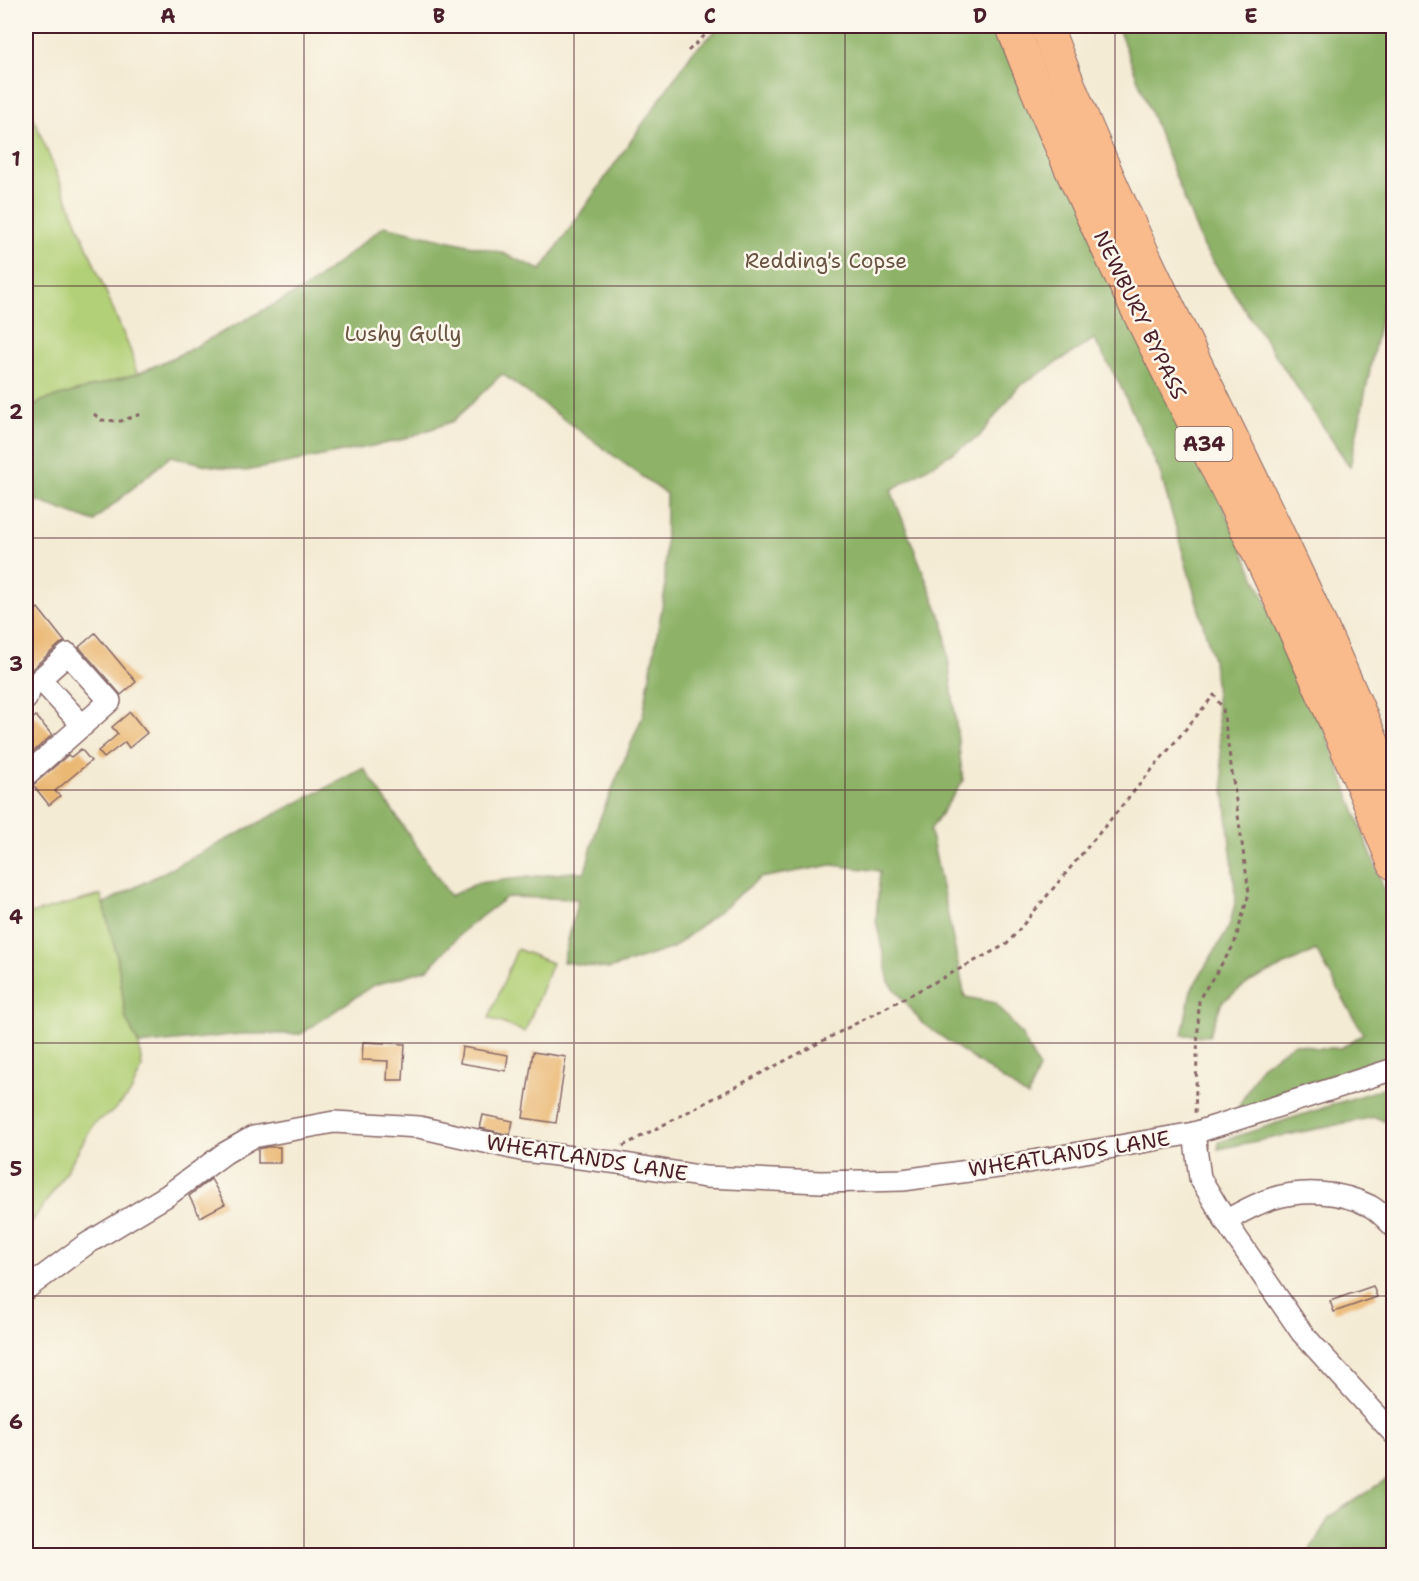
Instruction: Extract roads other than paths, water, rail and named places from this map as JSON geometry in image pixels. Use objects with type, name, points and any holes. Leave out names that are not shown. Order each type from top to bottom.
[{"type":"highway","name":"NEWBURY BYPASS","points":[[1012,26],[1044,110],[1097,230],[1278,594],[1344,741],[1394,864]]},
{"type":"highway","name":"NEWBURY BYPASS","points":[[1046,26],[1076,104],[1170,313],[1295,570],[1394,792]]},
{"type":"street","points":[[26,775],[83,726]]},
{"type":"street","name":"WHEATLANDS LANE","points":[[26,1289],[85,1245],[168,1194],[225,1153],[253,1137],[334,1122],[419,1127],[525,1151],[705,1177],[821,1182],[903,1180],[1005,1166],[1194,1133],[1394,1069]]},
{"type":"street","points":[[1194,1133],[1200,1178],[1225,1221],[1302,1333],[1394,1434]]},
{"type":"street","points":[[1225,1221],[1272,1198],[1287,1194],[1318,1193],[1360,1202],[1384,1216],[1394,1227]]},
{"type":"park label","name":"Redding's Copse","points":[[826,261]]},
{"type":"park label","name":"Lushy Gully","points":[[403,334]]}]
